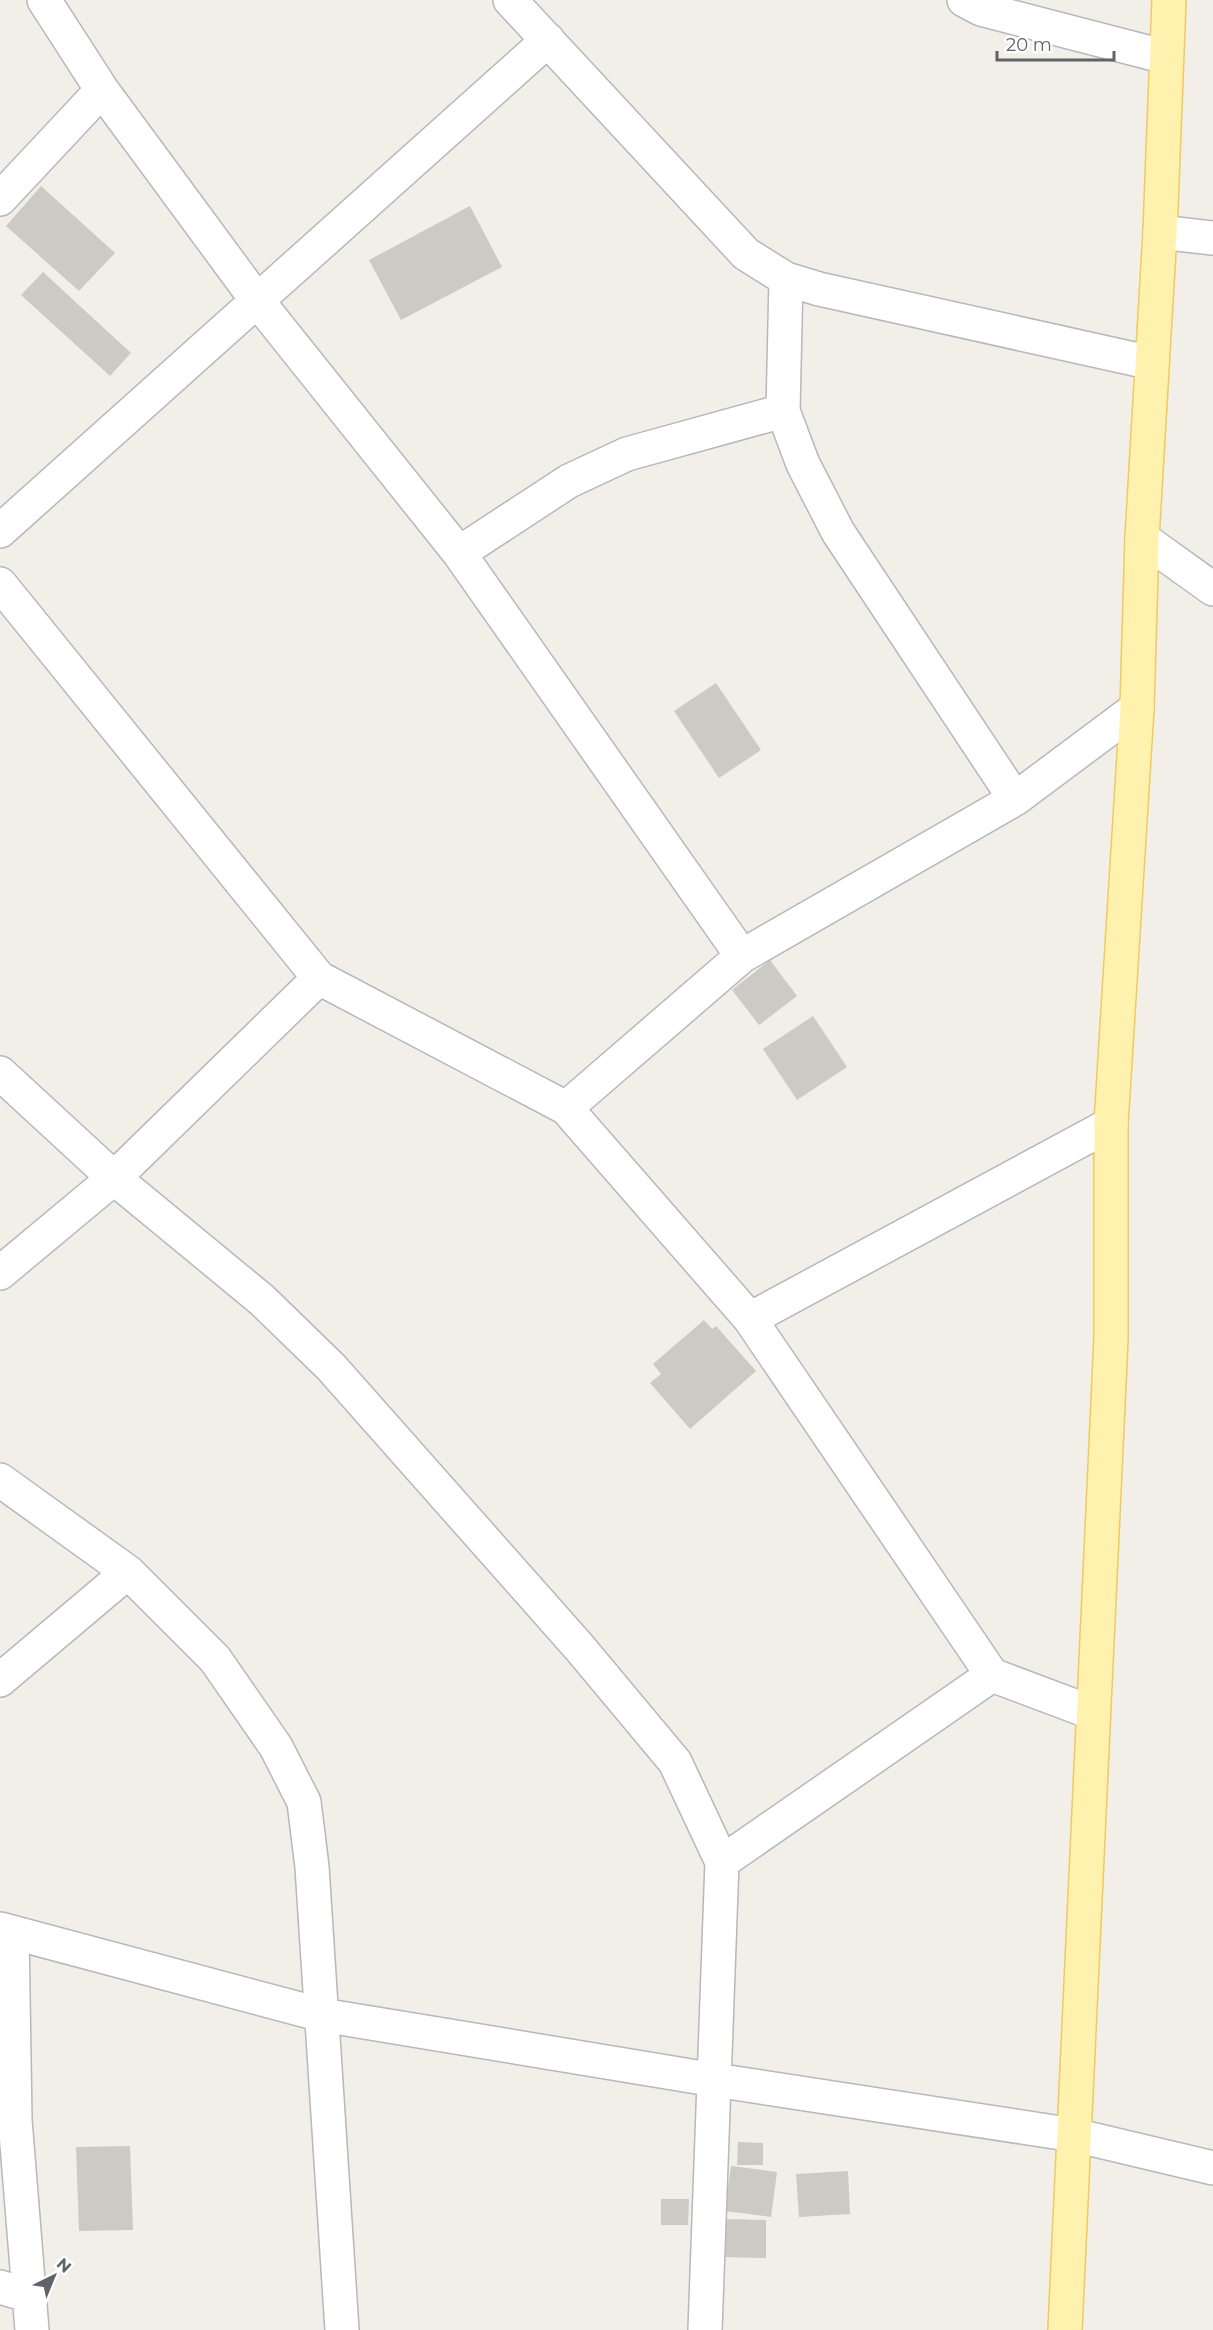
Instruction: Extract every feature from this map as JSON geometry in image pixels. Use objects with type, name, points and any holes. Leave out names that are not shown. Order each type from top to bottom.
[{"type":"main road","points":[[1065,2330],[1111,1339],[1111,1124],[1137,708],[1142,538],[1160,232],[1169,0]]},
{"type":"street","points":[[44,0],[102,90],[256,299],[459,553],[742,956]]},
{"type":"street","points":[[510,0],[746,254],[786,279],[819,289],[1152,363]]},
{"type":"street","points":[[964,0],[981,9],[1166,57]]},
{"type":"street","points":[[0,531],[256,299],[548,40]]},
{"type":"street","points":[[0,199],[102,90]]},
{"type":"street","points":[[1160,232],[1213,238]]},
{"type":"street","points":[[786,279],[783,411],[803,464],[838,532],[1014,799]]},
{"type":"street","points":[[459,553],[569,481],[627,454],[783,411]]},
{"type":"street","points":[[1142,538],[1213,589]]},
{"type":"street","points":[[0,584],[319,978],[566,1108],[750,1319],[992,1675],[1093,1713]]},
{"type":"street","points":[[566,1108],[742,956],[1014,799],[1137,708]]},
{"type":"street","points":[[0,1273],[114,1178],[319,978]]},
{"type":"street","points":[[0,1073],[114,1178],[262,1300],[331,1367],[380,1419],[579,1647],[675,1762],[722,1862],[705,2330]]},
{"type":"street","points":[[750,1319],[1111,1124]]},
{"type":"street","points":[[0,1480],[128,1572],[215,1659],[276,1747],[304,1802],[312,1867],[342,2330]]},
{"type":"street","points":[[0,1680],[128,1572]]},
{"type":"street","points":[[722,1862],[992,1675]]},
{"type":"street","points":[[32,2330],[15,2291],[15,2120],[6,1930],[322,2015],[715,2080],[1074,2135],[1213,2168]]},
{"type":"building","points":[[41,186],[115,253],[79,291],[6,226]]},
{"type":"building","points":[[470,206],[502,267],[401,320],[369,260]]},
{"type":"building","points":[[43,272],[131,353],[110,376],[21,295]]},
{"type":"building","points":[[716,683],[761,750],[719,778],[674,711]]},
{"type":"building","points":[[770,960],[797,996],[759,1025],[732,990]]},
{"type":"building","points":[[813,1016],[847,1067],[797,1100],[763,1049]]},
{"type":"building","points":[[704,1320],[712,1329],[716,1326],[756,1371],[690,1429],[650,1383],[661,1374],[653,1364]]},
{"type":"building","points":[[738,2142],[763,2143],[763,2165],[737,2165]]},
{"type":"building","points":[[130,2146],[133,2230],[79,2231],[76,2147]]},
{"type":"building","points":[[731,2166],[777,2172],[771,2217],[725,2211]]},
{"type":"building","points":[[848,2171],[850,2214],[799,2217],[796,2174]]},
{"type":"building","points":[[661,2199],[689,2199],[688,2225],[661,2225]]},
{"type":"building","points":[[722,2219],[766,2220],[766,2258],[721,2257]]}]
